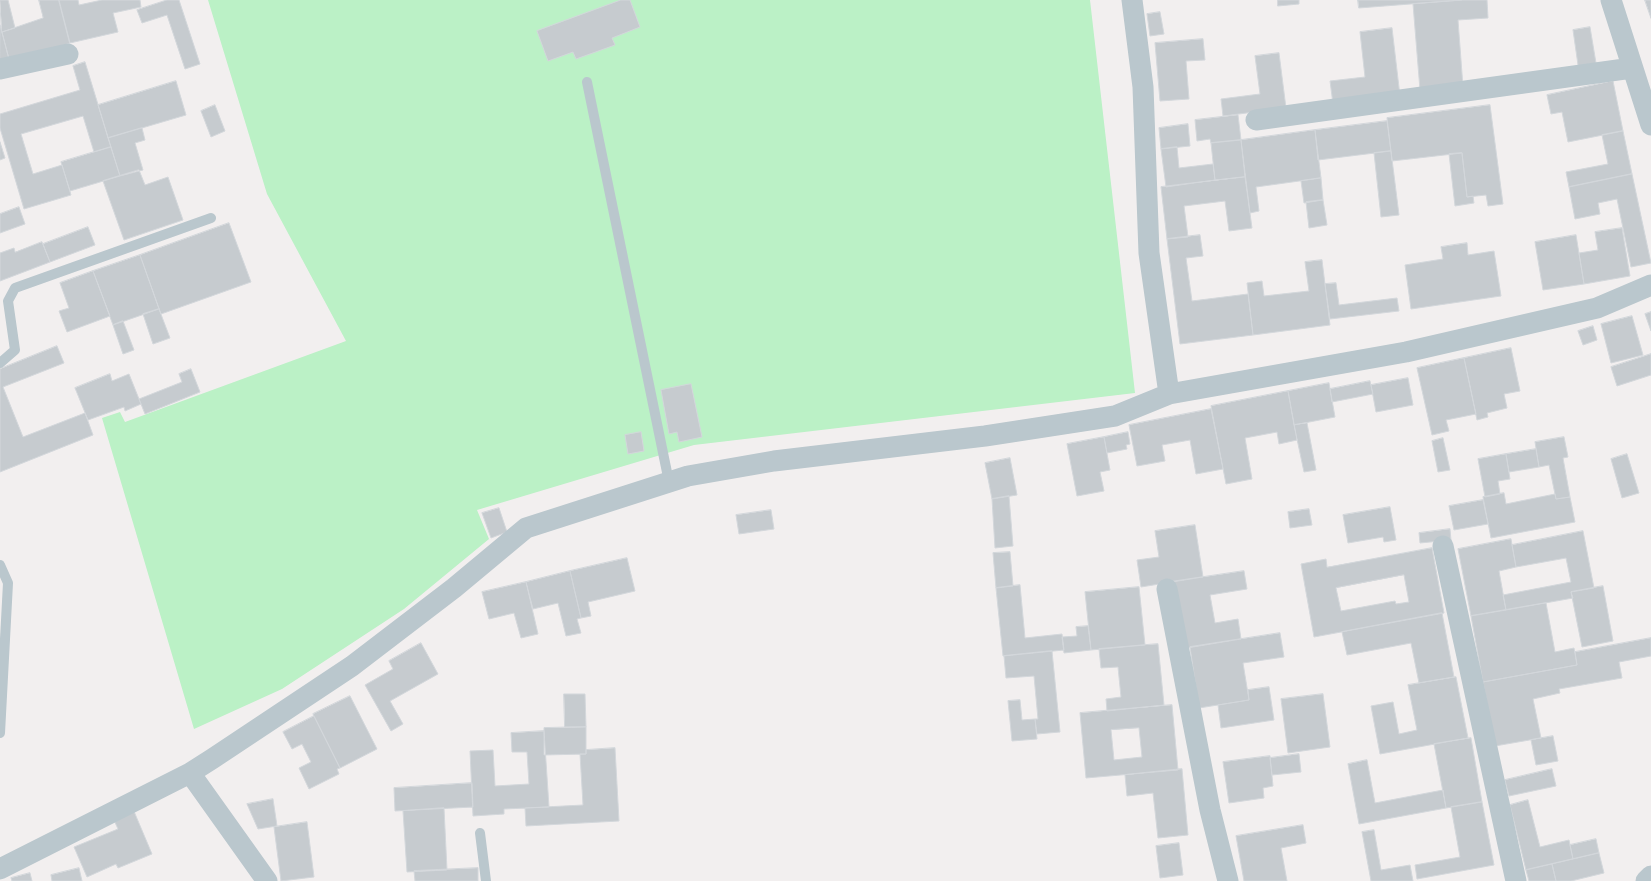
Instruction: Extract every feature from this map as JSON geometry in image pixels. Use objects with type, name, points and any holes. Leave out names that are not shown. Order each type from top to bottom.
[{"type":"street","points":[[1132,0],[1143,87],[1149,253],[1169,394]]},
{"type":"street","points":[[1611,0],[1651,125]]},
{"type":"street","points":[[0,69],[68,54]]},
{"type":"street","points":[[1256,120],[1632,68]]},
{"type":"street","points":[[0,869],[190,773],[352,666],[454,588],[526,528],[688,476],[774,462],[985,436],[1115,416],[1169,394],[1406,352],[1597,308],[1651,286]]},
{"type":"street","points":[[1443,546],[1516,881]]},
{"type":"street","points":[[1167,589],[1210,810],[1228,881]]},
{"type":"street","points":[[190,773],[267,881]]},
{"type":"street","points":[[1646,881],[1651,876]]},
{"type":"lane","points":[[587,82],[669,482]]},
{"type":"lane","points":[[0,363],[15,350],[8,302],[15,288],[211,218]]},
{"type":"lane","points":[[0,565],[8,583],[0,733]]},
{"type":"lane","points":[[480,833],[486,881]]},
{"type":"green space","points":[[208,0],[1090,0],[1135,393],[694,445],[477,510],[489,539],[404,609],[282,689],[194,729],[102,418],[120,412],[125,422],[346,341],[267,194]]},
{"type":"building","points":[[0,0],[8,0],[15,28],[2,32]]},
{"type":"building","points":[[39,0],[59,0],[70,43],[10,63],[2,32],[43,18]]},
{"type":"building","points":[[59,0],[78,0],[79,5],[102,0],[140,0],[141,7],[113,13],[118,32],[70,43]]},
{"type":"building","points":[[167,0],[179,0],[200,64],[185,69],[167,15],[142,23],[137,10]]},
{"type":"building","points":[[621,0],[630,0],[640,27],[612,38],[615,45],[576,59],[573,52],[548,61],[537,31]]},
{"type":"building","points":[[1278,0],[1299,0],[1299,4],[1278,6]]},
{"type":"building","points":[[1358,0],[1462,0],[1359,8]]},
{"type":"building","points":[[1487,0],[1488,18],[1458,20],[1463,87],[1420,90],[1413,4]]},
{"type":"building","points":[[1645,0],[1651,0],[1651,18]]},
{"type":"building","points":[[1160,12],[1164,34],[1150,36],[1147,14]]},
{"type":"building","points":[[0,25],[10,63],[0,65]]},
{"type":"building","points":[[1590,27],[1597,69],[1579,72],[1573,30]]},
{"type":"building","points":[[1392,28],[1400,96],[1333,104],[1330,81],[1365,77],[1360,32]]},
{"type":"building","points":[[1203,39],[1205,60],[1186,61],[1189,99],[1160,101],[1155,43]]},
{"type":"building","points":[[1279,53],[1286,108],[1223,116],[1221,99],[1260,94],[1255,56]]},
{"type":"building","points":[[85,62],[111,147],[94,152],[83,116],[21,134],[33,174],[62,165],[71,195],[24,209],[0,128],[0,114],[80,90],[73,66]]},
{"type":"building","points":[[176,81],[186,115],[108,138],[98,105]]},
{"type":"building","points":[[1613,81],[1623,131],[1568,142],[1562,112],[1551,114],[1547,95]]},
{"type":"building","points":[[215,105],[225,131],[211,137],[201,111]]},
{"type":"building","points":[[1490,105],[1503,204],[1488,206],[1486,195],[1467,197],[1462,153],[1392,161],[1387,118]]},
{"type":"building","points":[[1238,115],[1241,140],[1211,143],[1210,139],[1197,141],[1195,120]]},
{"type":"building","points":[[1387,121],[1391,151],[1318,160],[1315,130]]},
{"type":"building","points":[[1188,124],[1190,146],[1161,149],[1159,128]]},
{"type":"building","points":[[142,128],[145,140],[135,143],[143,170],[120,176],[108,138]]},
{"type":"building","points":[[1315,130],[1321,178],[1256,187],[1259,211],[1250,213],[1241,140]]},
{"type":"building","points":[[1623,131],[1632,174],[1569,187],[1566,172],[1608,164],[1602,135]]},
{"type":"building","points":[[1241,140],[1245,177],[1215,180],[1211,143]]},
{"type":"building","points":[[0,142],[5,158],[0,160]]},
{"type":"building","points":[[111,147],[120,176],[70,191],[61,162]]},
{"type":"building","points":[[1177,147],[1179,168],[1213,164],[1215,180],[1166,187],[1161,149]]},
{"type":"building","points":[[1391,151],[1399,215],[1381,217],[1374,153]]},
{"type":"building","points":[[1462,153],[1467,197],[1473,196],[1474,203],[1455,206],[1449,154]]},
{"type":"building","points":[[139,170],[145,185],[168,177],[183,220],[124,240],[103,181]]},
{"type":"building","points":[[1632,174],[1651,263],[1631,267],[1617,199],[1598,203],[1600,214],[1575,219],[1569,187]]},
{"type":"building","points":[[1245,177],[1252,228],[1229,231],[1225,201],[1184,206],[1188,237],[1167,239],[1161,187]]},
{"type":"building","points":[[1321,178],[1323,200],[1304,203],[1301,181]]},
{"type":"building","points":[[1323,200],[1327,225],[1309,228],[1306,202]]},
{"type":"building","points":[[19,207],[25,224],[0,233],[0,214]]},
{"type":"building","points":[[229,223],[251,282],[161,314],[140,255]]},
{"type":"building","points":[[88,227],[95,245],[50,262],[43,244]]},
{"type":"building","points":[[1622,228],[1630,276],[1584,284],[1579,253],[1598,250],[1595,232]]},
{"type":"building","points":[[1200,235],[1203,256],[1186,258],[1192,301],[1248,294],[1253,335],[1180,344],[1167,239]]},
{"type":"building","points":[[1576,235],[1584,284],[1543,290],[1535,242]]},
{"type":"building","points":[[42,242],[50,262],[0,281],[0,253],[14,248],[15,252]]},
{"type":"building","points":[[1467,243],[1468,255],[1494,251],[1501,296],[1411,309],[1405,265],[1443,259],[1441,247]]},
{"type":"building","points":[[140,255],[159,309],[113,325],[93,271]]},
{"type":"building","points":[[1322,260],[1330,325],[1253,335],[1247,283],[1262,281],[1264,296],[1309,291],[1305,262]]},
{"type":"building","points":[[93,271],[110,316],[67,332],[59,311],[69,308],[60,283]]},
{"type":"building","points":[[1336,283],[1339,305],[1397,298],[1399,311],[1330,319],[1325,284]]},
{"type":"building","points":[[159,309],[170,338],[153,344],[143,314]]},
{"type":"building","points":[[1651,312],[1651,331],[1645,314]]},
{"type":"building","points":[[1632,316],[1643,355],[1611,363],[1601,324]]},
{"type":"building","points":[[123,321],[134,350],[123,354],[113,325]]},
{"type":"building","points":[[1593,326],[1597,340],[1583,345],[1578,331]]},
{"type":"building","points":[[57,346],[64,363],[3,387],[23,437],[85,413],[93,435],[0,472],[0,369]]},
{"type":"building","points":[[1511,348],[1520,391],[1504,394],[1507,408],[1487,413],[1488,417],[1477,420],[1464,358]]},
{"type":"building","points":[[1651,354],[1651,375],[1617,386],[1611,367]]},
{"type":"building","points":[[1464,358],[1476,414],[1446,420],[1449,431],[1432,435],[1417,368]]},
{"type":"building","points":[[191,369],[200,392],[145,414],[139,399],[182,382],[179,374]]},
{"type":"building","points":[[110,374],[112,381],[129,374],[141,404],[125,411],[124,407],[88,420],[75,388]]},
{"type":"building","points":[[1408,378],[1413,405],[1376,412],[1371,385]]},
{"type":"building","points":[[1370,381],[1373,394],[1332,402],[1330,389]]},
{"type":"building","points":[[1329,383],[1335,417],[1294,425],[1288,391]]},
{"type":"building","points":[[691,384],[702,437],[679,442],[677,432],[669,434],[661,390]]},
{"type":"building","points":[[1288,391],[1297,440],[1279,444],[1277,432],[1245,438],[1252,479],[1226,484],[1211,406]]},
{"type":"building","points":[[1211,409],[1223,469],[1196,474],[1190,440],[1162,445],[1165,461],[1137,466],[1129,425]]},
{"type":"building","points":[[1307,423],[1316,470],[1304,472],[1294,425]]},
{"type":"building","points":[[641,432],[644,451],[628,454],[625,435]]},
{"type":"building","points":[[1128,432],[1130,444],[1126,445],[1127,449],[1107,453],[1104,437]]},
{"type":"building","points":[[1104,437],[1110,470],[1100,472],[1104,491],[1077,496],[1067,444]]},
{"type":"building","points":[[1564,437],[1568,457],[1563,458],[1570,497],[1556,499],[1549,465],[1539,467],[1535,442]]},
{"type":"building","points":[[1443,438],[1450,470],[1438,472],[1432,441]]},
{"type":"building","points":[[1536,449],[1539,467],[1509,472],[1506,454]]},
{"type":"building","points":[[1506,454],[1510,479],[1498,481],[1500,494],[1485,497],[1478,459]]},
{"type":"building","points":[[1627,454],[1639,493],[1622,498],[1611,459]]},
{"type":"building","points":[[1010,458],[1017,495],[992,499],[985,463]]},
{"type":"building","points":[[1504,493],[1506,504],[1555,494],[1556,499],[1570,497],[1575,522],[1491,538],[1483,497]]},
{"type":"building","points":[[1009,496],[1013,546],[995,548],[992,499]]},
{"type":"building","points":[[1483,500],[1488,524],[1454,530],[1449,506]]},
{"type":"building","points":[[1390,507],[1396,540],[1384,542],[1383,537],[1348,543],[1343,515]]},
{"type":"building","points":[[499,508],[507,532],[491,538],[482,513]]},
{"type":"building","points":[[1309,509],[1312,525],[1290,528],[1288,512]]},
{"type":"building","points":[[771,510],[774,529],[739,534],[736,515]]},
{"type":"building","points":[[1195,525],[1203,577],[1141,587],[1137,560],[1159,557],[1155,531]]},
{"type":"building","points":[[1450,529],[1451,540],[1420,543],[1419,533]]},
{"type":"building","points":[[1583,531],[1594,588],[1571,592],[1573,598],[1506,610],[1503,595],[1571,582],[1566,558],[1516,567],[1512,545]]},
{"type":"building","points":[[1511,539],[1516,567],[1499,571],[1506,610],[1471,616],[1458,549]]},
{"type":"building","points":[[1432,548],[1444,613],[1314,637],[1301,564],[1326,559],[1327,567]],"holes":[[[1404,575],[1409,602],[1396,604],[1395,601],[1341,611],[1336,588]]]},
{"type":"building","points":[[1010,552],[1013,586],[996,588],[993,553]]},
{"type":"building","points":[[627,558],[635,591],[588,602],[591,616],[581,618],[570,571]]},
{"type":"building","points":[[570,571],[581,618],[577,619],[581,633],[566,636],[558,603],[533,609],[526,582]]},
{"type":"building","points":[[1244,571],[1247,589],[1210,595],[1215,623],[1238,619],[1241,639],[1181,649],[1170,582]]},
{"type":"building","points":[[526,582],[538,634],[521,638],[514,613],[489,619],[482,592]]},
{"type":"building","points":[[1020,585],[1025,638],[1062,634],[1064,650],[1003,656],[996,588]]},
{"type":"building","points":[[1603,586],[1613,641],[1582,647],[1571,592]]},
{"type":"building","points":[[1139,587],[1145,645],[1091,650],[1085,592]]},
{"type":"building","points":[[1546,603],[1555,652],[1574,648],[1577,665],[1483,682],[1471,616]]},
{"type":"building","points":[[1442,613],[1454,677],[1419,683],[1411,643],[1347,655],[1342,632]]},
{"type":"building","points":[[1088,626],[1091,650],[1064,653],[1062,637],[1077,636],[1076,627]]},
{"type":"building","points":[[1280,633],[1284,657],[1243,663],[1249,700],[1199,708],[1190,647]]},
{"type":"building","points":[[1651,638],[1651,656],[1619,662],[1622,678],[1559,689],[1560,693],[1533,699],[1541,738],[1495,746],[1483,682],[1577,665],[1575,652]]},
{"type":"building","points":[[421,643],[438,674],[390,701],[403,724],[391,731],[365,685],[393,669],[389,661]]},
{"type":"building","points":[[1158,644],[1164,705],[1107,711],[1106,699],[1121,697],[1118,667],[1101,668],[1099,649]]},
{"type":"building","points":[[1052,651],[1060,732],[1037,734],[1035,719],[1038,719],[1034,676],[1006,678],[1004,656]]},
{"type":"building","points":[[1456,677],[1468,738],[1380,754],[1371,706],[1393,702],[1399,734],[1417,730],[1408,685]]},
{"type":"building","points":[[1269,687],[1274,720],[1221,728],[1218,705],[1249,700],[1248,690]]},
{"type":"building","points":[[564,694],[585,694],[586,727],[565,727]]},
{"type":"building","points":[[1323,694],[1330,747],[1288,753],[1281,699]]},
{"type":"building","points":[[350,696],[377,749],[340,768],[313,714]]},
{"type":"building","points":[[1020,700],[1022,720],[1035,719],[1037,739],[1012,741],[1008,701]]},
{"type":"building","points":[[1172,705],[1178,770],[1086,778],[1080,713]],"holes":[[[1139,728],[1142,757],[1114,760],[1111,730]]]},
{"type":"building","points":[[314,716],[340,768],[337,769],[339,774],[309,789],[299,768],[311,762],[302,744],[292,749],[283,732]]},
{"type":"building","points":[[586,727],[586,754],[544,755],[544,728]]},
{"type":"building","points":[[544,731],[549,807],[504,809],[504,814],[473,816],[470,751],[493,750],[495,786],[529,784],[527,752],[512,752],[511,733]]},
{"type":"building","points":[[1553,736],[1558,761],[1536,765],[1531,740]]},
{"type":"building","points":[[1471,738],[1482,802],[1446,808],[1434,744]]},
{"type":"building","points":[[615,748],[619,821],[526,826],[525,808],[583,805],[580,754],[586,754],[586,750]]},
{"type":"building","points":[[1299,754],[1301,772],[1272,775],[1270,758]]},
{"type":"building","points":[[1270,756],[1273,786],[1263,788],[1264,798],[1229,803],[1223,762]]},
{"type":"building","points":[[1367,760],[1375,803],[1443,790],[1446,808],[1359,824],[1348,764]]},
{"type":"building","points":[[1182,769],[1188,835],[1158,838],[1153,793],[1127,796],[1125,775]]},
{"type":"building","points":[[1552,769],[1556,786],[1509,796],[1505,780]]},
{"type":"building","points":[[472,783],[473,807],[395,811],[394,788]]},
{"type":"building","points":[[273,799],[277,826],[258,829],[247,804]]},
{"type":"building","points":[[1528,800],[1540,847],[1569,840],[1573,859],[1526,870],[1510,805]]},
{"type":"building","points":[[1482,802],[1494,865],[1417,879],[1415,865],[1460,857],[1451,807]]},
{"type":"building","points":[[444,808],[447,870],[407,872],[403,811]]},
{"type":"building","points":[[133,809],[152,854],[118,868],[116,864],[87,877],[74,847],[118,829],[113,818]]},
{"type":"building","points":[[307,822],[314,877],[281,881],[274,827]]},
{"type":"building","points":[[1303,825],[1306,843],[1281,848],[1287,881],[1244,881],[1236,836]]},
{"type":"building","points":[[1374,830],[1381,870],[1410,865],[1413,881],[1371,881],[1362,832]]},
{"type":"building","points":[[1596,839],[1599,853],[1573,859],[1570,845]]},
{"type":"building","points":[[1179,843],[1183,875],[1160,878],[1156,846]]},
{"type":"building","points":[[1599,853],[1604,873],[1571,881],[1556,881],[1552,864]]},
{"type":"building","points":[[1552,864],[1556,881],[1529,881],[1526,870]]},
{"type":"building","points":[[79,868],[82,881],[52,881],[51,875]]},
{"type":"building","points":[[478,868],[478,881],[415,881],[414,871]]},
{"type":"building","points":[[30,873],[32,881],[12,881],[11,878]]}]
